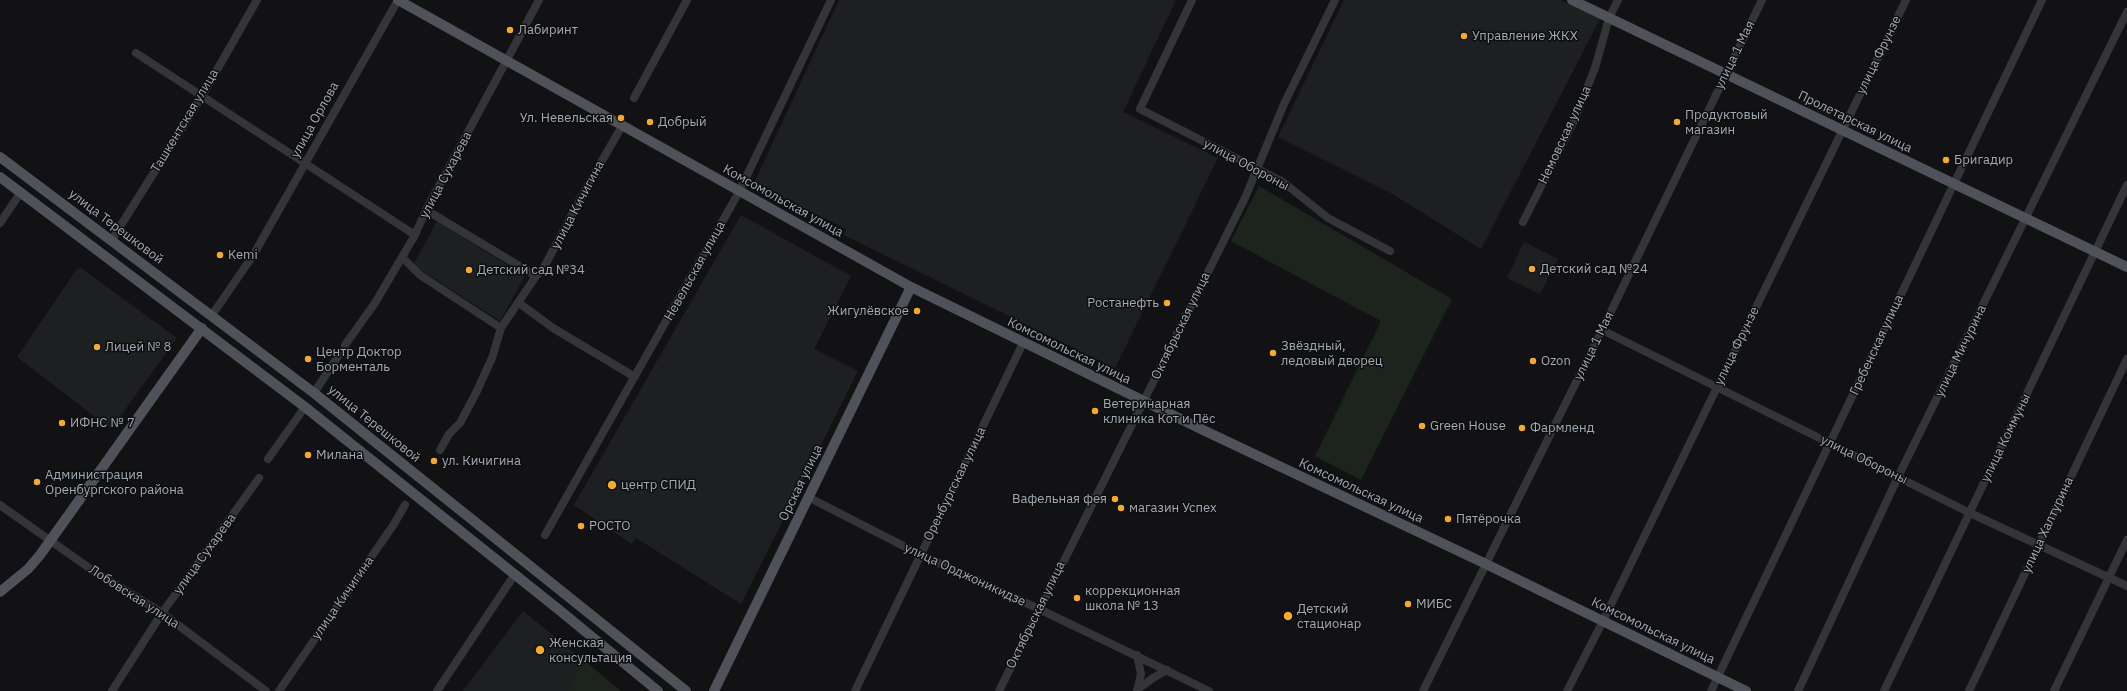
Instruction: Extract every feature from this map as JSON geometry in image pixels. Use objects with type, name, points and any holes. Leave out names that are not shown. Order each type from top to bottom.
[{"type":"main road","name":"Комсомольская улица","points":[[398,0],[738,192],[911,287],[1144,402],[1486,564],[1746,691]]},
{"type":"main road","name":"Пролетарская улица","points":[[1572,0],[2127,268]]},
{"type":"main road","name":"улица Терешковой","points":[[0,157],[314,393],[686,691]]},
{"type":"main road","points":[[0,177],[305,407],[515,574],[658,691]]},
{"type":"main road","name":"Орская улица","points":[[714,691],[911,287]]},
{"type":"main road","points":[[0,592],[28,569],[50,541],[202,328]]},
{"type":"street","name":"Ташкентская улица","points":[[112,240],[202,96],[257,0]]},
{"type":"street","name":"улица Орлова","points":[[212,315],[254,255],[398,0]]},
{"type":"street","name":"улица Сухарева","points":[[345,345],[375,303],[415,235],[426,210],[539,0]]},
{"type":"street","points":[[634,98],[687,0]]},
{"type":"street","name":"Невельская улица","points":[[546,535],[738,192],[831,0]]},
{"type":"street","name":"улица Обороны","points":[[1192,0],[1140,109],[1283,182],[1328,218],[1390,251]]},
{"type":"street","name":"Октябрьская улица","points":[[999,691],[1144,402],[1257,170],[1284,104],[1335,0]]},
{"type":"street","name":"Немовская улица","points":[[1523,222],[1573,123],[1594,68],[1609,18],[1618,0]]},
{"type":"street","name":"улица 1 Мая","points":[[1423,691],[1602,330],[1762,0]]},
{"type":"street","name":"улица Фрунзе","points":[[1567,691],[1603,621],[1906,0]]},
{"type":"street","name":"Гребенская улица","points":[[1712,691],[2042,0]]},
{"type":"street","name":"улица Мичурина","points":[[1798,691],[1898,477],[2127,12]]},
{"type":"street","points":[[136,53],[415,235]]},
{"type":"street","name":"улица Кичигина","points":[[440,450],[450,434],[460,423],[476,393],[492,358],[502,328],[536,276],[548,261],[584,192],[622,126]]},
{"type":"street","name":"улица Коммуны","points":[[1884,691],[2127,185]]},
{"type":"street","points":[[0,223],[21,192]]},
{"type":"street","points":[[426,210],[536,276]]},
{"type":"street","points":[[402,257],[420,275],[502,328]]},
{"type":"street","points":[[519,303],[553,328],[635,377]]},
{"type":"street","name":"улица Обороны","points":[[1602,330],[1970,513],[2127,586]]},
{"type":"street","name":"Оренбургская улица","points":[[855,691],[1023,343]]},
{"type":"street","points":[[314,393],[340,353]]},
{"type":"street","name":"улица Халтурина","points":[[1969,691],[2127,359]]},
{"type":"street","points":[[268,459],[305,407]]},
{"type":"street","name":"улица Сухарева","points":[[112,691],[162,613],[259,478]]},
{"type":"street","name":"улица Орджоникидзе","points":[[808,497],[921,555],[1137,655],[1209,691]]},
{"type":"street","name":"улица Кичигина","points":[[279,691],[394,524],[405,504]]},
{"type":"street","name":"Лобовская улица","points":[[0,505],[92,570],[162,613],[266,691]]},
{"type":"street","points":[[2054,691],[2127,540]]},
{"type":"street","points":[[437,691],[515,574]]},
{"type":"street","points":[[1137,655],[1141,674],[1138,690]]},
{"type":"street","points":[[1138,690],[1153,678],[1167,670]]},
{"type":"shaded area","points":[[839,0],[1176,0],[1123,112],[1218,158],[1115,368],[844,235],[846,229],[767,190],[755,181]]},
{"type":"shaded area","points":[[1344,0],[1560,0],[1600,19],[1481,249],[1389,192],[1278,137]]},
{"type":"shaded area","points":[[1259,186],[1452,299],[1361,480],[1315,456],[1381,321],[1231,241]]},
{"type":"shaded area","points":[[741,215],[851,276],[814,349],[858,371],[741,604],[636,538],[632,544],[574,505]]},
{"type":"shaded area","name":"Детский сад №34","points":[[437,221],[525,276],[500,321],[413,265]]},
{"type":"shaded area","name":"Детский сад №24","points":[[1524,242],[1558,259],[1540,294],[1507,278]]},
{"type":"shaded area","name":"Лицей № 8","points":[[81,268],[177,338],[111,429],[17,357],[77,269]]},
{"type":"shaded area","points":[[523,611],[621,691],[463,691]]},
{"type":"shaded area","points":[[582,659],[621,691],[569,691]]},
{"type":"place","name":"Лабиринт","points":[[510,30]]},
{"type":"place","name":"Управление ЖКХ","points":[[1464,36]]},
{"type":"place","name":"Ул. Невельская","points":[[621,118]]},
{"type":"place","name":"Добрый","points":[[650,122]]},
{"type":"place","name":"Продуктовый магазин","points":[[1677,122]]},
{"type":"place","name":"Бригадир","points":[[1946,160]]},
{"type":"place","name":"Kemi","points":[[220,255]]},
{"type":"place","name":"Детский сад №24","points":[[1532,269]]},
{"type":"place","name":"Детский сад №34","points":[[469,270]]},
{"type":"place","name":"Ростанефть","points":[[1167,303]]},
{"type":"place","name":"Жигулёвское","points":[[917,311]]},
{"type":"place","name":"Лицей № 8","points":[[97,347]]},
{"type":"place","name":"Звёздный, ледовый дворец","points":[[1273,353]]},
{"type":"place","name":"Центр Доктор Борменталь","points":[[308,359]]},
{"type":"place","name":"Ozon","points":[[1533,361]]},
{"type":"place","name":"Ветеринарная клиника Кот и Пёс","points":[[1095,411]]},
{"type":"place","name":"ИФНС № 7","points":[[62,423]]},
{"type":"place","name":"Green House","points":[[1422,426]]},
{"type":"place","name":"Фармленд","points":[[1522,428]]},
{"type":"place","name":"Милана","points":[[308,455]]},
{"type":"place","name":"ул. Кичигина","points":[[434,461]]},
{"type":"place","name":"Администрация Оренбургского района","points":[[37,482]]},
{"type":"place","name":"центр СПИД","points":[[612,485]]},
{"type":"place","name":"Вафельная фея","points":[[1115,499]]},
{"type":"place","name":"магазин Успех","points":[[1121,508]]},
{"type":"place","name":"Пятёрочка","points":[[1448,519]]},
{"type":"place","name":"РОСТО","points":[[581,526]]},
{"type":"place","name":"коррекционная школа № 13","points":[[1077,598]]},
{"type":"place","name":"МИБС","points":[[1408,604]]},
{"type":"place","name":"Детский стационар","points":[[1288,616]]},
{"type":"place","name":"Женская консультация","points":[[540,650]]}]
